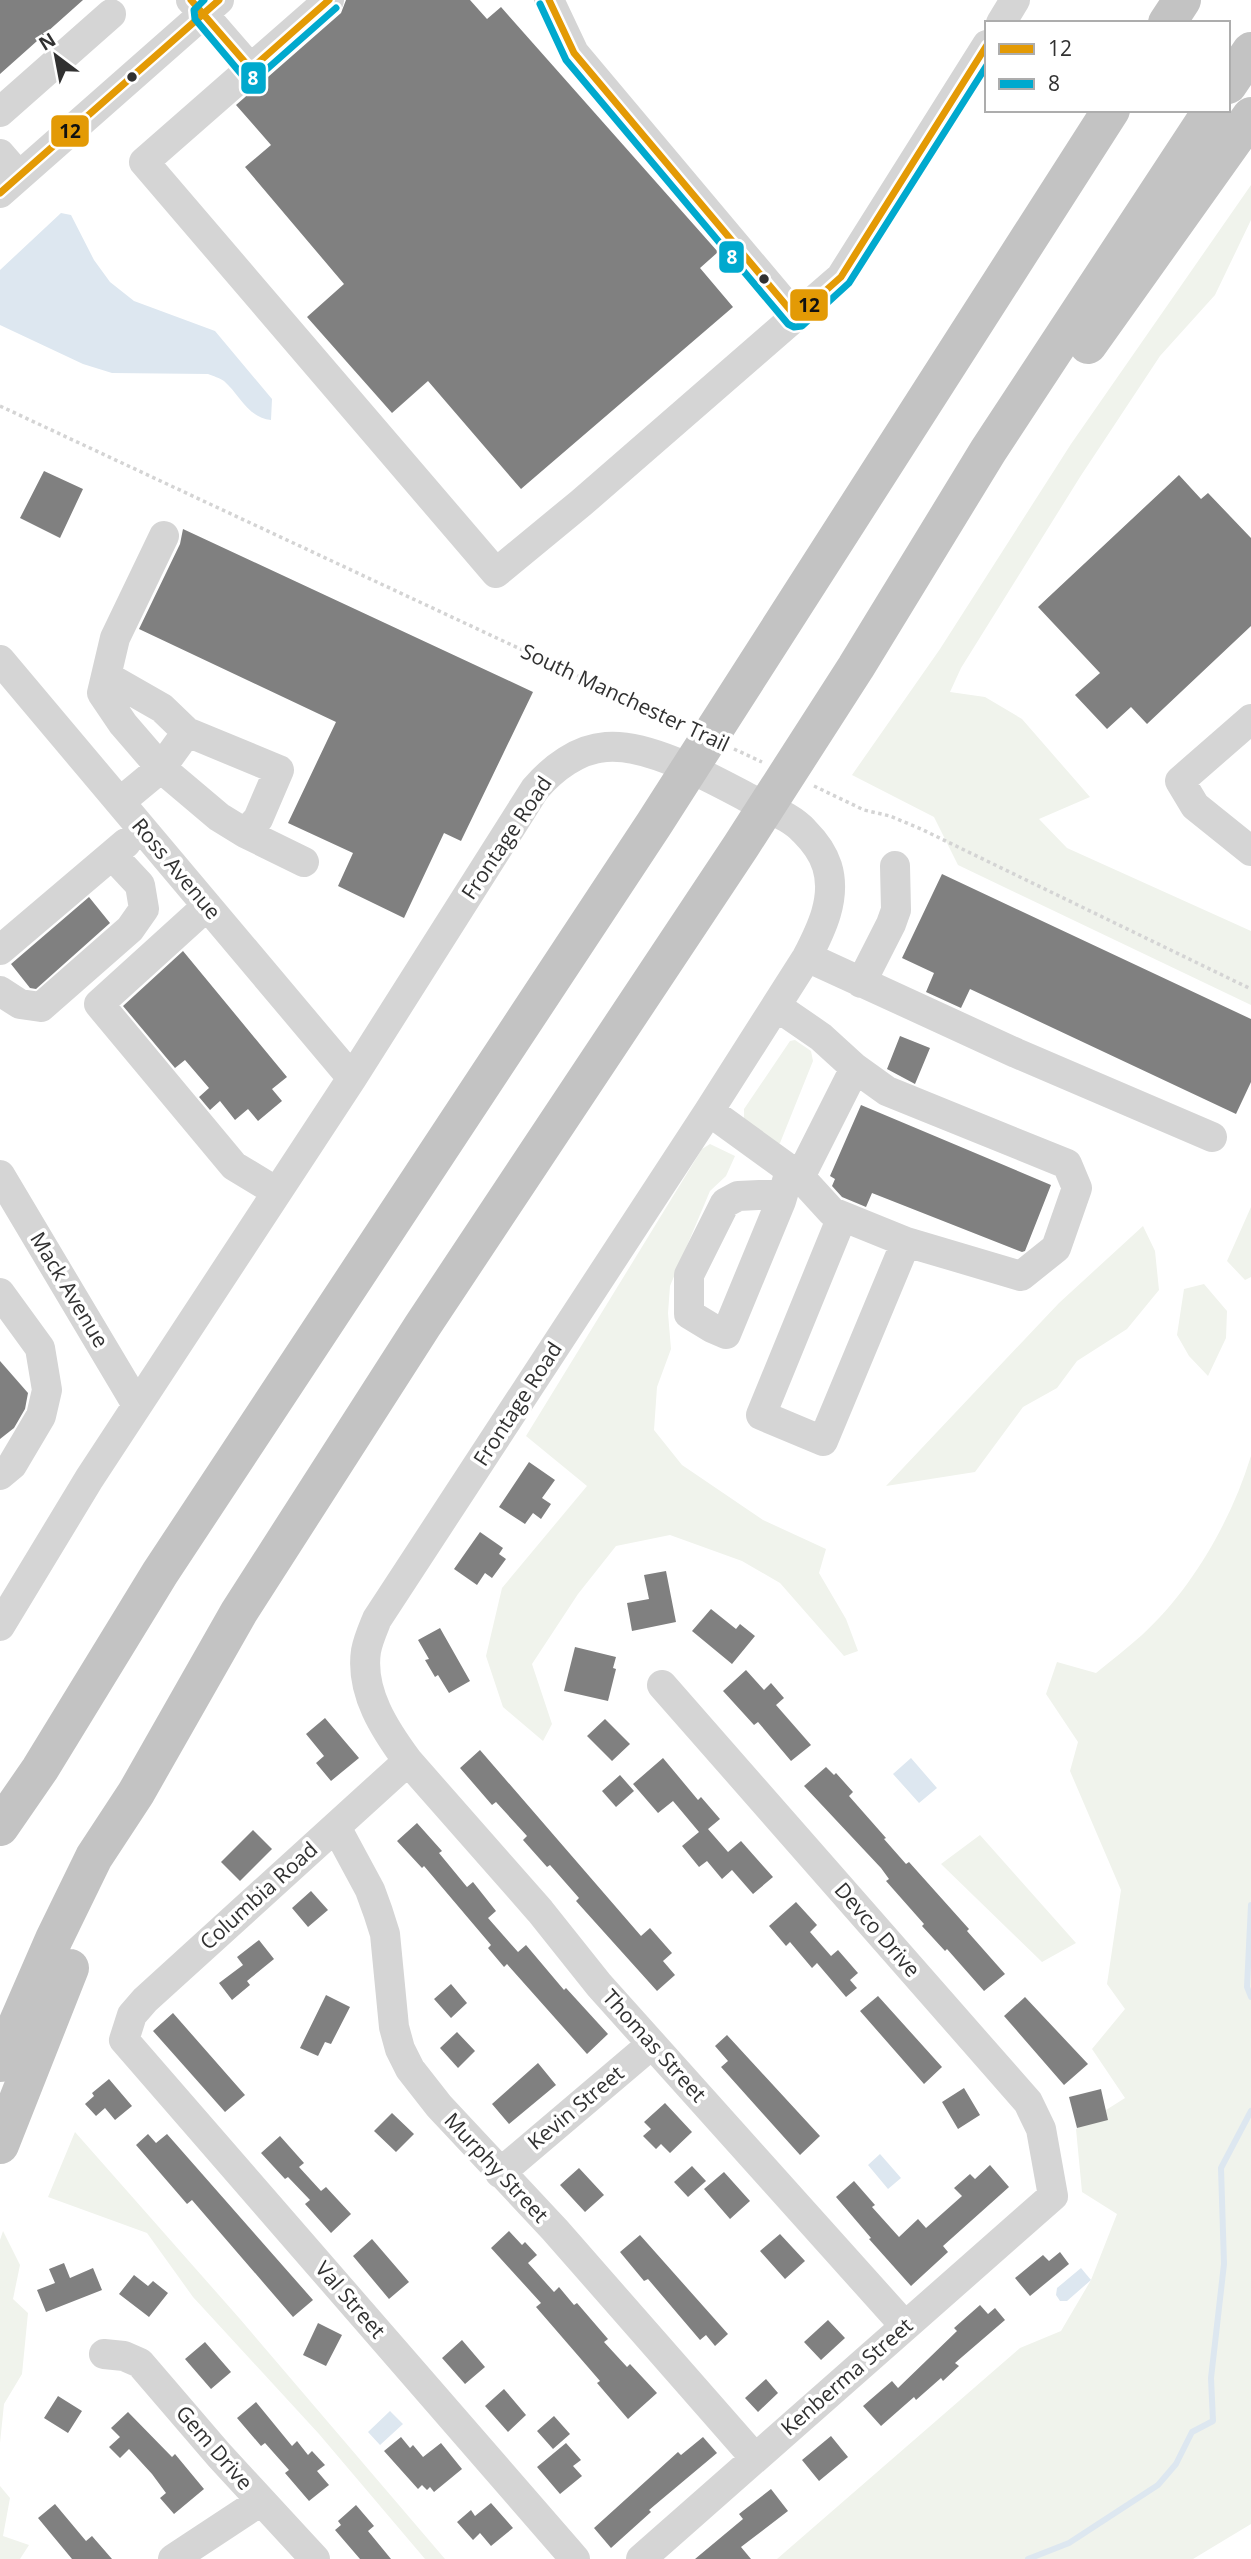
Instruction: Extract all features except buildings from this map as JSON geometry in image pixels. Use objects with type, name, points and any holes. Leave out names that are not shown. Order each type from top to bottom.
[{"type":"highway","points":[[1144,21],[1157,0]]},
{"type":"highway","points":[[1168,21],[1182,0]]},
{"type":"highway","points":[[1230,82],[1251,51]]},
{"type":"highway","points":[[1027,240],[1094,112]]},
{"type":"highway","points":[[0,1827],[40,1769],[160,1573],[654,824],[1110,112]]},
{"type":"highway","points":[[0,2063],[94,1857],[136,1793],[254,1589],[431,1314],[741,846],[856,667],[988,452],[1211,112]]},
{"type":"highway","points":[[856,667],[950,552],[1065,378],[1251,116]]},
{"type":"highway","points":[[0,1856],[40,1769]]},
{"type":"highway","points":[[0,2145],[136,1793]]},
{"type":"street","points":[[329,0],[144,162],[496,573],[581,503],[841,277],[985,48]]},
{"type":"street","points":[[549,0],[574,53],[796,317]]},
{"type":"street","points":[[1002,21],[1015,0]]},
{"type":"street","points":[[6,174],[205,5],[251,69]]},
{"type":"street","points":[[0,112],[111,14]]},
{"type":"street","points":[[164,536],[115,638],[102,693],[161,768],[219,817],[304,862]]},
{"type":"street","name":"Ross Avenue","points":[[0,660],[352,1078]]},
{"type":"street","points":[[106,676],[162,708],[187,732],[279,771],[258,819],[245,833]]},
{"type":"street","points":[[1251,719],[1180,781],[1195,806],[1251,851]]},
{"type":"street","points":[[120,802],[161,768],[187,732]]},
{"type":"street","name":"Frontage Road","points":[[3,1615],[352,1078],[535,789],[558,767],[588,750],[620,747],[656,755],[704,774],[793,821],[804,831],[824,857],[830,879],[826,912],[807,957],[776,1006],[377,1619],[366,1651],[369,1689],[384,1727],[408,1761]]},
{"type":"street","points":[[0,950],[142,828]]},
{"type":"street","points":[[0,990],[20,1004],[41,1007],[130,929],[145,909],[140,885],[113,855]]},
{"type":"street","points":[[861,983],[896,911],[895,866]]},
{"type":"street","points":[[207,906],[99,1004],[234,1166],[277,1192]]},
{"type":"street","points":[[807,957],[1016,1053],[1212,1137]]},
{"type":"street","points":[[709,1111],[791,1181],[842,1217],[906,1242],[1021,1276],[1056,1248],[1077,1188],[1067,1164],[887,1091],[855,1068],[821,1037],[776,1006]]},
{"type":"street","points":[[791,1181],[855,1068]]},
{"type":"street","name":"Mack Avenue","points":[[0,1175],[137,1405]]},
{"type":"street","points":[[842,1217],[761,1415],[824,1441],[906,1242]]},
{"type":"street","points":[[0,1293],[40,1348],[47,1390],[41,1416],[12,1465],[0,1475]]},
{"type":"street","name":"Devco Drive","points":[[662,1685],[1028,2102],[1041,2129],[1053,2196]]},
{"type":"street","name":"Columbia Road","points":[[124,2040],[132,2015],[145,2000],[408,1761]]},
{"type":"street","name":"Thomas Street","points":[[408,1761],[540,1911],[599,1984],[905,2326]]},
{"type":"street","name":"Murphy Street","points":[[336,1827],[370,1890],[385,1934],[391,2003],[400,2049],[410,2069],[424,2089],[555,2230],[755,2458]]},
{"type":"street","name":"Val Street","points":[[124,2040],[575,2559]]},
{"type":"street","name":"Kevin Street","points":[[500,2173],[652,2044]]},
{"type":"street","name":"Kenberma Street","points":[[641,2559],[1053,2196]]},
{"type":"street","name":"Gem Drive","points":[[104,2354],[124,2356],[140,2363],[315,2559]]},
{"type":"street","points":[[173,2559],[261,2501]]},
{"type":"path","name":"South Manchester Trail","points":[[0,406],[691,729]]},
{"type":"path","name":"South Manchester Trail","points":[[728,747],[765,764]]},
{"type":"path","points":[[802,781],[864,810],[890,816],[922,830],[1251,989]]},
{"type":"shaded area","points":[[1251,185],[1251,220],[1215,295],[1160,356],[1080,477],[961,668],[950,692],[985,697],[1022,719],[1090,797],[1039,819],[1067,848],[1251,931],[1251,1005],[958,865],[934,817],[852,775],[940,649],[1071,444]]},
{"type":"shaded area","points":[[61,213],[71,215],[94,260],[110,282],[134,301],[215,331],[272,399],[271,420],[256,415],[224,381],[208,374],[112,373],[83,364],[0,325],[0,270]]},
{"type":"shaded area","points":[[795,1040],[811,1051],[813,1061],[780,1143],[773,1149],[744,1119],[744,1109],[790,1041]]},
{"type":"shaded area","points":[[710,1144],[735,1156],[726,1176],[710,1191],[670,1286],[668,1313],[671,1349],[657,1387],[654,1430],[682,1465],[763,1520],[826,1549],[819,1573],[846,1619],[858,1651],[844,1656],[780,1583],[742,1561],[670,1535],[616,1546],[578,1594],[532,1664],[552,1724],[543,1741],[503,1707],[486,1656],[502,1588],[587,1486],[526,1436],[702,1149]]},
{"type":"shaded area","points":[[1251,1207],[1251,1277],[1245,1280],[1227,1261]]},
{"type":"shaded area","points":[[1143,1226],[1155,1251],[1159,1290],[1127,1329],[1077,1361],[1057,1388],[1023,1407],[975,1472],[886,1486],[1059,1303]]},
{"type":"shaded area","points":[[1204,1284],[1227,1311],[1226,1338],[1208,1376],[1189,1356],[1177,1335],[1184,1289]]},
{"type":"shaded area","points":[[1251,1456],[1251,2524],[1193,2559],[777,2559],[1020,2348],[1061,2331],[1091,2280],[1117,2214],[1082,2192],[1076,2129],[1125,2098],[1092,2049],[1125,2009],[1107,1984],[1121,1890],[1070,1771],[1078,1742],[1046,1694],[1057,1662],[1096,1673],[1160,1617],[1208,1553],[1233,1505]]},
{"type":"shaded area","points":[[911,1758],[937,1788],[919,1803],[893,1774]]},
{"type":"shaded area","points":[[980,1835],[1076,1943],[1042,1962],[941,1864]]},
{"type":"shaded area","points":[[75,2132],[240,2319],[445,2559],[425,2559],[319,2434],[193,2297],[147,2233],[48,2197]]},
{"type":"shaded area","points":[[880,2154],[901,2178],[888,2189],[868,2165]]},
{"type":"shaded area","points":[[3,2231],[20,2265],[13,2299],[28,2313],[22,2374],[4,2404],[0,2443],[0,2240]]},
{"type":"shaded area","points":[[1081,2268],[1091,2280],[1067,2301],[1060,2301],[1056,2295],[1057,2288]]},
{"type":"shaded area","points":[[390,2411],[403,2424],[380,2445],[368,2432]]},
{"type":"shaded area","points":[[0,2486],[10,2498],[3,2536],[29,2545],[20,2559],[0,2559]]},
{"type":"waterway","points":[[1251,1905],[1247,1987],[1251,1997]]},
{"type":"waterway","points":[[1028,2559],[1069,2543],[1158,2485],[1176,2464],[1192,2432],[1213,2421],[1211,2378],[1224,2264],[1221,2168],[1251,2111]]},
{"type":"transit line","name":"12","points":[[191,0],[251,69],[329,0]]},
{"type":"transit line","name":"8","points":[[204,0],[194,10],[195,19],[243,76],[250,79],[258,77],[336,8]]},
{"type":"transit line","name":"12","points":[[0,193],[219,0]]},
{"type":"transit line","name":"12","points":[[549,0],[574,53],[796,317],[841,277],[985,48]]},
{"type":"transit line","name":"8","points":[[540,4],[566,60],[788,324],[794,327],[802,326],[849,283],[985,68]]}]
